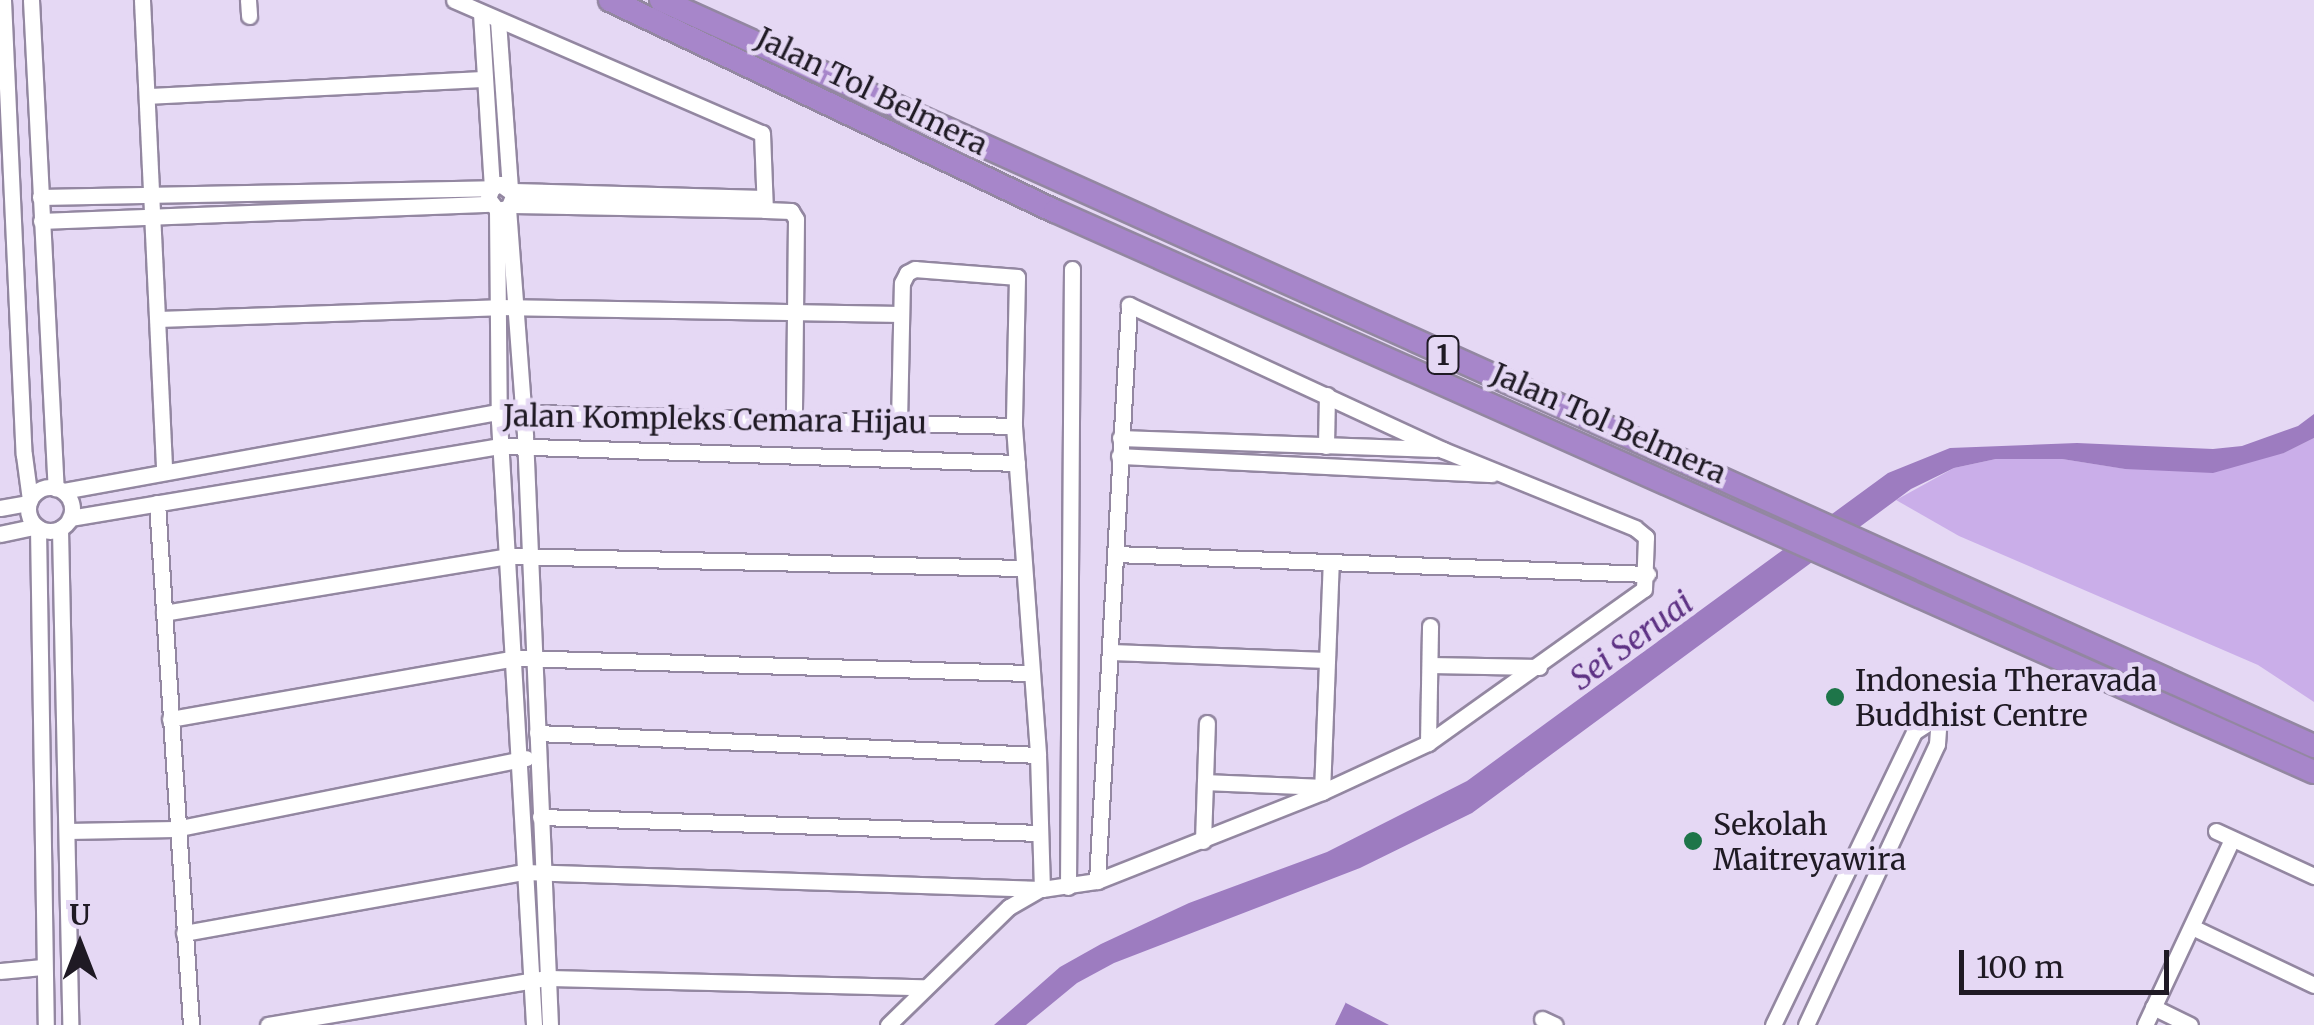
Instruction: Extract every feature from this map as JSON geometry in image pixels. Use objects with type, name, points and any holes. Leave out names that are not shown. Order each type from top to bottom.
[{"type":"highway","name":"Jalan Tol Belmera","points":[[610,0],[1055,212],[1778,530],[1856,552],[2314,746]]},
{"type":"highway","name":"Jalan Tol Belmera","points":[[661,0],[1798,515],[1856,552],[2314,772]]},
{"type":"street","points":[[3,0],[6,218],[29,502],[35,527],[46,1025]]},
{"type":"street","points":[[31,0],[59,490],[72,503],[65,524],[70,1025]]},
{"type":"street","points":[[142,0],[164,470]]},
{"type":"street","points":[[454,0],[762,133],[764,204]]},
{"type":"street","points":[[480,14],[484,79],[516,307],[525,441],[543,872],[540,979],[534,1025]]},
{"type":"street","points":[[498,21],[503,199],[498,306],[499,416],[516,658],[524,872],[550,1025]]},
{"type":"street","points":[[148,96],[484,79]]},
{"type":"street","points":[[40,198],[150,194],[764,204],[795,215],[794,421]]},
{"type":"street","points":[[42,221],[503,199]]},
{"type":"street","points":[[899,423],[904,277],[915,268],[1016,277],[1014,426],[1038,755],[1042,888]]},
{"type":"street","points":[[1068,887],[1072,269]]},
{"type":"street","points":[[184,933],[524,872],[1042,888],[1096,881],[1203,841],[1428,743],[1644,589],[1648,574],[1643,533],[1443,450],[1132,304],[1126,311],[1096,881]]},
{"type":"street","points":[[158,319],[498,306],[796,316],[901,314]]},
{"type":"street","points":[[1326,446],[1327,395]]},
{"type":"street","name":"Jalan Kompleks Cemara Hijau","points":[[59,490],[499,416],[1014,426]]},
{"type":"street","points":[[1120,438],[1443,450]]},
{"type":"street","name":"Jalan Kompleks Cemara Hijau","points":[[65,524],[158,502],[501,442],[1017,463]]},
{"type":"street","points":[[1119,456],[1506,474]]},
{"type":"street","points":[[0,508],[29,502],[41,490],[59,490]]},
{"type":"street","points":[[158,502],[175,829],[191,1025]]},
{"type":"street","points":[[0,534],[65,524]]},
{"type":"street","points":[[1115,554],[1648,574]]},
{"type":"street","points":[[164,613],[509,556],[1023,568]]},
{"type":"street","points":[[1322,789],[1331,562]]},
{"type":"street","points":[[1428,743],[1430,626]]},
{"type":"street","points":[[1111,652],[1327,660]]},
{"type":"street","points":[[170,719],[516,658],[1032,674]]},
{"type":"street","points":[[1430,666],[1539,667]]},
{"type":"street","points":[[1774,1025],[1842,874],[1914,732],[1938,716],[1937,744],[1806,1025]]},
{"type":"street","points":[[1203,841],[1207,723]]},
{"type":"street","points":[[537,733],[1038,755]]},
{"type":"street","points":[[68,831],[175,829],[538,757]]},
{"type":"street","points":[[1205,782],[1322,789]]},
{"type":"street","points":[[540,817],[1040,832]]},
{"type":"street","points":[[2216,831],[2314,876]]},
{"type":"street","points":[[2145,1025],[2232,839]]},
{"type":"street","points":[[1842,874],[1869,884]]},
{"type":"street","points":[[888,1025],[1009,907],[1042,888]]},
{"type":"street","points":[[2192,927],[2314,985]]},
{"type":"street","points":[[0,971],[43,967]]},
{"type":"street","points":[[268,1025],[540,979],[924,987]]},
{"type":"street","points":[[2153,1007],[2190,1025]]},
{"type":"shaded area","points":[[2314,414],[2314,438],[2284,453],[2213,473],[2125,469],[2062,459],[1996,459],[1954,468],[1911,489],[1472,813],[1360,868],[1114,963],[1077,983],[1026,1025],[994,1025],[1060,967],[1101,944],[1189,903],[1327,852],[1467,781],[1888,473],[1950,448],[2077,443],[2213,449],[2242,446],[2298,426]]},
{"type":"shaded area","points":[[2314,438],[2314,702],[2258,665],[1959,536],[1896,500],[1954,468],[1996,459],[2062,459],[2126,469],[2284,453]]},
{"type":"shaded area","points":[[1346,1003],[1389,1025],[1335,1025]]},
{"type":"place","name":"Indonesia Theravada Buddhist Centre","points":[[1835,697]]},
{"type":"place","name":"Sekolah Maitreyawira","points":[[1693,841]]},
{"type":"water label","name":"Sei Seruai","points":[[1632,641]]}]
